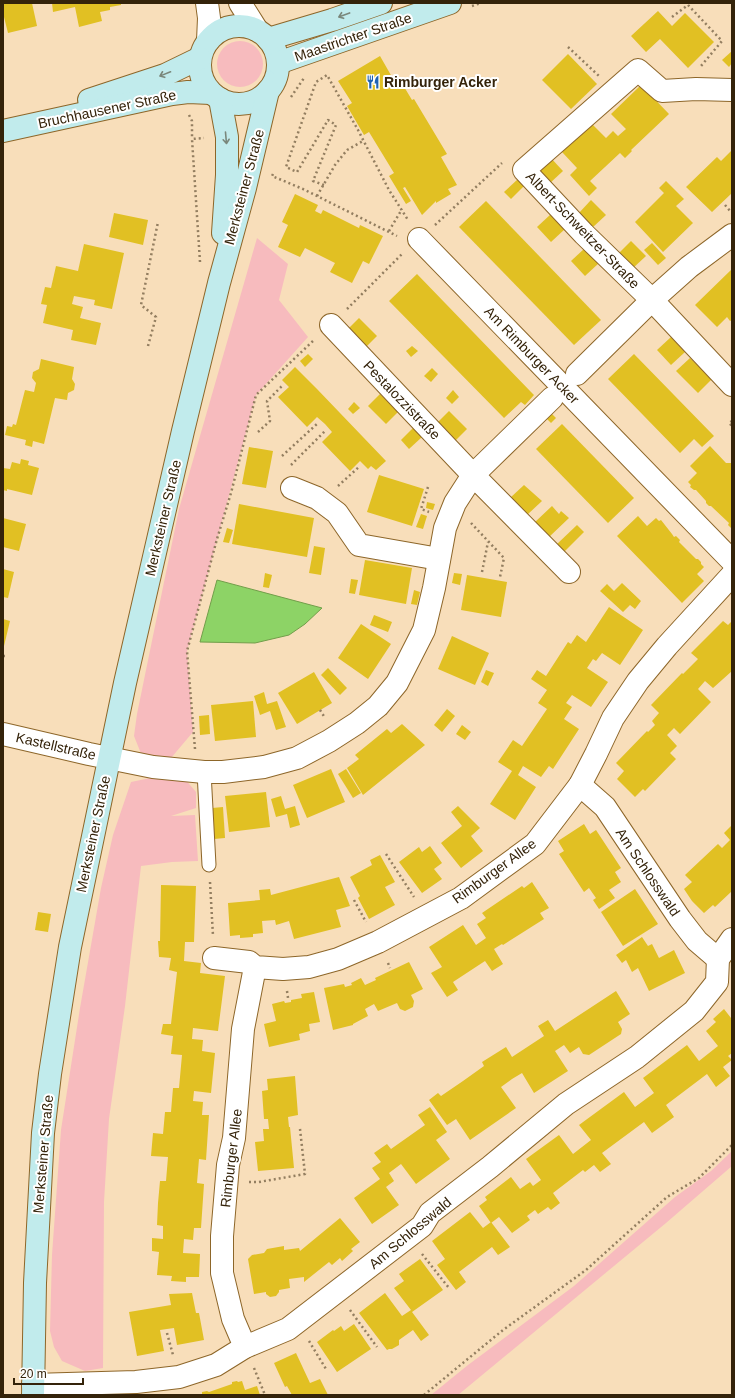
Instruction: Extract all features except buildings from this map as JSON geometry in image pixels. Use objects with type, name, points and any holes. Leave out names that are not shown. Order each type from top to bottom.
[{"type":"main road","name":"Maastrichter Straße","points":[[262,34],[332,20],[381,3]]},
{"type":"main road","name":"Maastrichter Straße","points":[[278,63],[460,5]]},
{"type":"main road","points":[[238,26],[248,27],[262,34],[276,51],[278,73],[274,83],[260,98],[251,102],[241,104],[230,103],[216,96],[205,84],[201,74],[199,66],[204,49],[217,32],[227,28],[238,26]]},
{"type":"main road","name":"Bruchhausener Straße","points":[[3,130],[165,75],[204,49]]},
{"type":"main road","name":"Merksteiner Straße","points":[[33,1390],[35,1283],[43,1133],[50,1074],[70,947],[109,758],[181,438],[219,282],[245,188],[268,91]]},
{"type":"main road","name":"Bruchhausener Straße","points":[[3,130],[172,94],[188,92],[216,96]]},
{"type":"main road","name":"Merksteiner Straße","points":[[216,96],[227,137],[227,175],[219,282]]},
{"type":"street","points":[[204,49],[209,18],[206,3]]},
{"type":"street","points":[[240,3],[262,34]]},
{"type":"street","name":"Albert-Schweitzer-Straße","points":[[732,90],[696,89],[662,91],[638,70],[524,170],[584,234],[652,300],[732,385]]},
{"type":"street","name":"Albert-Schweitzer-Straße","points":[[577,374],[652,300],[689,267],[732,235]]},
{"type":"street","name":"Am Rimburger Acker","points":[[415,242],[732,561]]},
{"type":"street","name":"Pestalozzistraße","points":[[331,325],[569,572]]},
{"type":"street","points":[[109,758],[153,767],[200,771],[223,772],[264,767],[297,758],[357,724],[381,704],[397,683],[424,630],[434,588],[445,528],[452,511],[468,482],[552,398]]},
{"type":"street","points":[[292,488],[317,498],[337,513],[359,546],[439,559]]},
{"type":"street","name":"Rimburger Allee","points":[[214,958],[249,962],[256,967],[283,969],[303,968],[338,959],[378,942],[461,898],[535,844],[580,785],[613,718],[638,681],[670,642],[732,576]]},
{"type":"street","name":"Kastellstraße","points":[[3,734],[109,758]]},
{"type":"street","name":"Am Schlosswald","points":[[33,1390],[179,1377],[216,1365],[245,1347],[288,1329],[422,1226],[430,1213],[490,1167],[566,1104],[637,1057],[694,1011],[717,982],[718,958],[697,941],[680,919],[605,807],[580,785]]},
{"type":"street","points":[[718,958],[732,939]]},
{"type":"street","name":"Rimburger Allee","points":[[245,1347],[234,1319],[222,1273],[222,1236],[228,1165],[234,1138],[243,1029],[256,967]]},
{"type":"lane","points":[[200,771],[209,865]]},
{"type":"path","points":[[460,5],[481,3]]},
{"type":"path","points":[[672,17],[688,5],[722,41],[705,63],[692,76],[696,89]]},
{"type":"path","points":[[568,47],[614,90]]},
{"type":"path","points":[[290,99],[308,74]]},
{"type":"path","points":[[324,185],[313,181],[336,125],[328,120],[297,172],[286,167],[316,82],[327,75],[389,190],[402,209],[415,242]]},
{"type":"path","points":[[317,196],[335,165],[347,150],[363,141]]},
{"type":"path","points":[[200,771],[188,651],[256,395],[331,325],[415,242],[502,162]]},
{"type":"path","points":[[274,169],[272,176],[415,242]]},
{"type":"path","points":[[725,205],[732,213]]},
{"type":"path","points":[[389,231],[402,209]]},
{"type":"path","points":[[148,346],[156,317],[141,305],[158,222]]},
{"type":"path","points":[[258,432],[270,421],[267,401],[283,385]]},
{"type":"path","points":[[732,421],[729,423],[732,426]]},
{"type":"path","points":[[282,456],[318,423]]},
{"type":"path","points":[[290,465],[326,430]]},
{"type":"path","points":[[322,502],[360,466]]},
{"type":"path","points":[[452,511],[468,520],[504,558],[500,577]]},
{"type":"path","points":[[482,572],[488,541]]},
{"type":"path","points":[[386,854],[427,916]]},
{"type":"path","points":[[209,865],[214,958]]},
{"type":"path","points":[[227,1180],[259,1182],[305,1174],[300,1129]]},
{"type":"path","points":[[424,1395],[504,1330],[586,1270],[667,1197],[699,1178],[732,1145]]},
{"type":"path","points":[[409,1236],[449,1288]]},
{"type":"path","points":[[337,1292],[377,1347]]},
{"type":"path","points":[[297,1322],[326,1369]]},
{"type":"path","points":[[245,1347],[266,1395]]},
{"type":"shaded area","points":[[236,41],[244,41],[253,45],[259,51],[263,64],[259,77],[253,83],[244,87],[236,87],[227,83],[221,77],[217,68],[217,60],[221,51],[227,45]]},
{"type":"shaded area","points":[[257,238],[288,264],[279,300],[308,337],[256,395],[187,651],[193,732],[171,758],[142,756],[134,736],[137,714],[179,509]]},
{"type":"shaded area","points":[[217,580],[322,608],[305,624],[289,635],[255,643],[200,642]]},
{"type":"shaded area","points":[[160,776],[184,778],[196,792],[196,808],[171,816],[195,815],[198,861],[172,862],[141,866],[125,1006],[109,1119],[104,1202],[103,1368],[85,1371],[62,1361],[54,1347],[50,1331],[52,1255],[61,1130],[101,888],[113,835],[131,782]]},
{"type":"shaded area","points":[[732,1151],[732,1166],[666,1223],[458,1395],[431,1395],[468,1365],[574,1286],[675,1197],[711,1171]]},
{"type":"place","name":"Rimburger Acker","points":[[373,82]]}]
